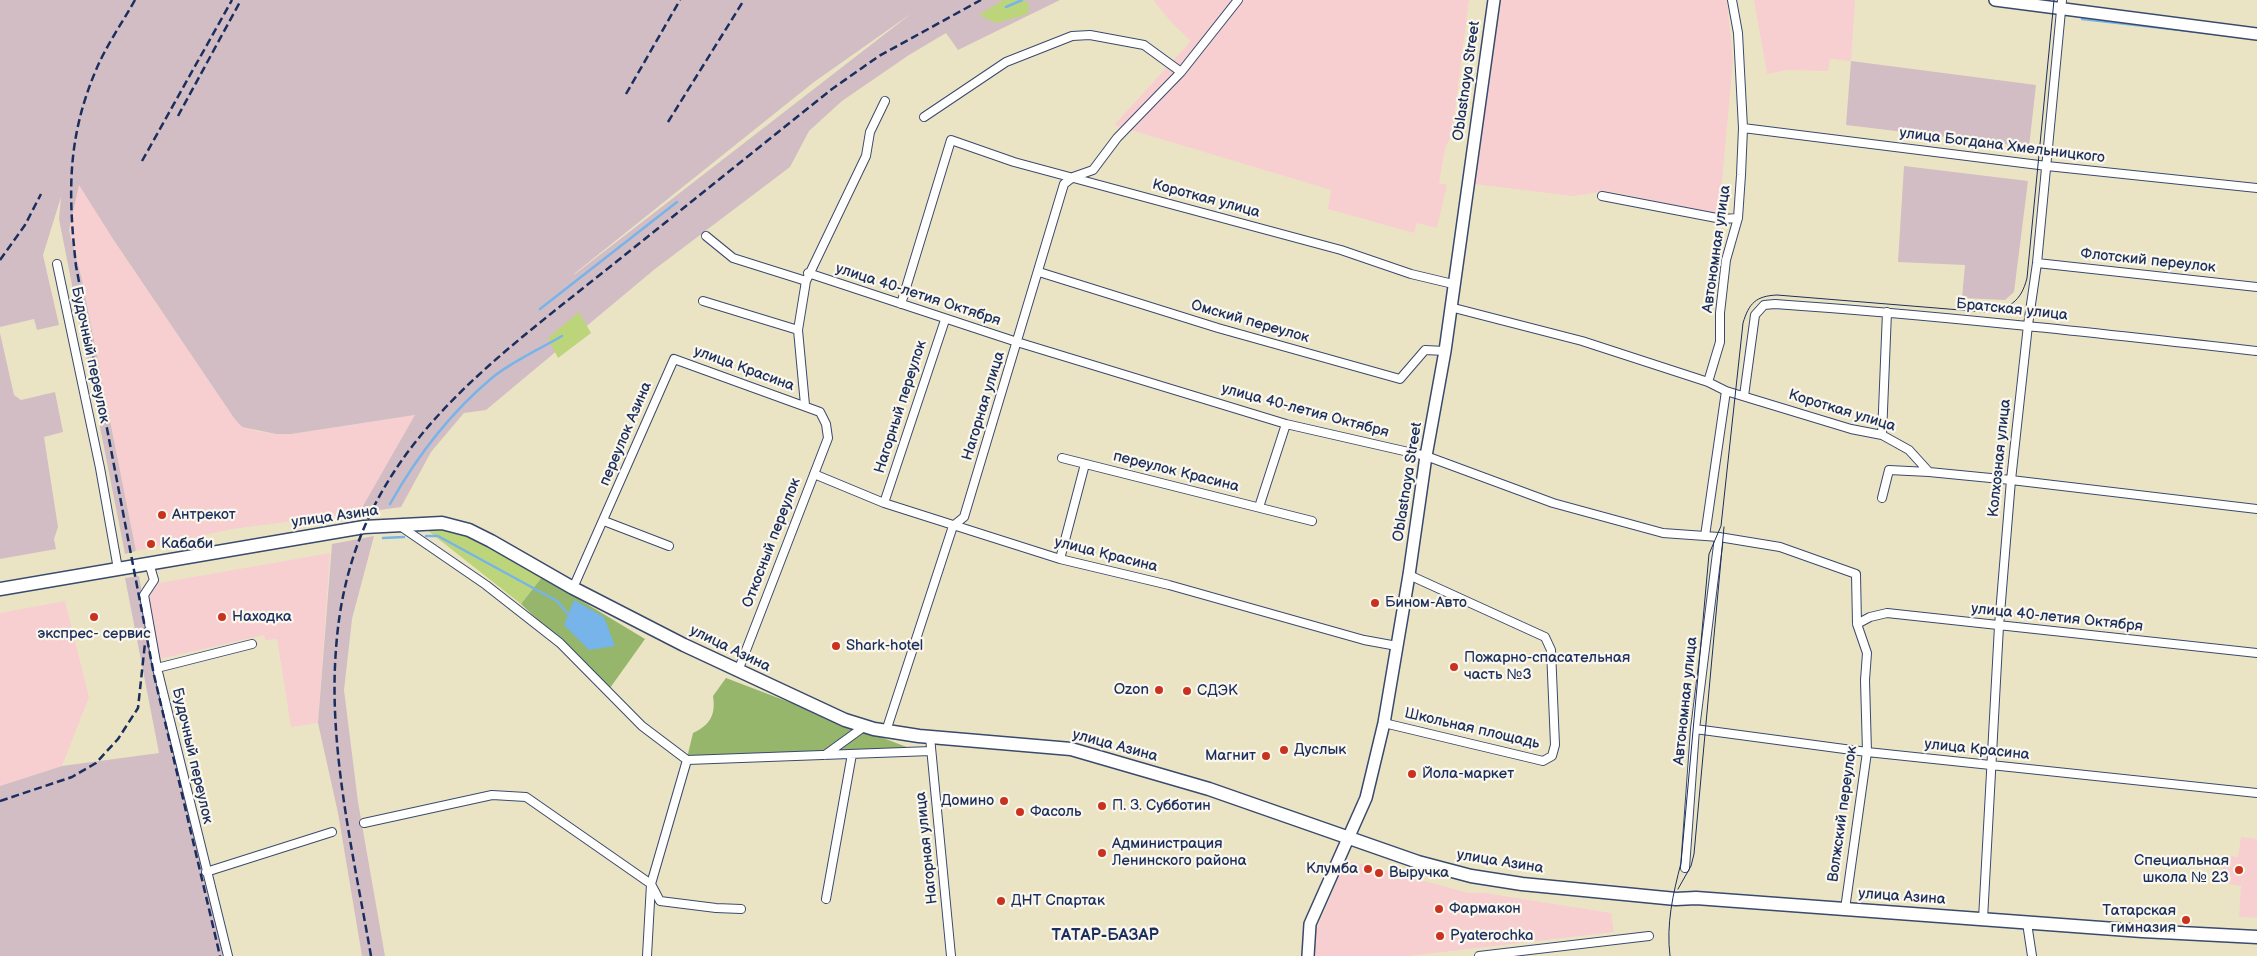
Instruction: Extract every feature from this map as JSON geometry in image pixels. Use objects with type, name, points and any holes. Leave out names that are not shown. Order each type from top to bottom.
[{"type":"main road","name":"Oblastnaya Street","points":[[1308,956],[1310,924],[1347,836],[1366,798],[1384,723],[1398,646],[1426,456],[1445,351],[1494,0]]},
{"type":"main road","points":[[1995,0],[2062,4],[2257,34]]},
{"type":"main road","name":"улица Азина","points":[[0,589],[364,527],[442,523],[469,530],[573,588],[738,671],[845,720],[886,731],[930,737],[1071,749],[1209,789],[1418,862],[1471,876],[1522,884],[1676,899],[1696,898],[2028,923],[2257,937]]},
{"type":"street","name":"Нагорная улица","points":[[886,731],[953,526],[964,517],[1064,184],[1074,177],[1093,170],[1117,138],[1181,72],[1238,0]]},
{"type":"street","name":"Автономная улица","points":[[1708,382],[1720,342],[1720,313],[1726,260],[1738,218],[1743,128],[1738,33],[1732,0]]},
{"type":"street","name":"Колхозная улица","points":[[1982,919],[1999,626],[2011,480],[2028,325],[2037,263],[2062,4]]},
{"type":"street","points":[[924,117],[1006,62],[1072,36],[1090,35],[1144,45],[1181,72]]},
{"type":"street","points":[[805,405],[798,330],[807,277],[866,156],[870,132],[885,101]]},
{"type":"street","name":"улица Богдана Хмельницкого","points":[[1743,128],[2047,166],[2257,188]]},
{"type":"street","name":"Короткая улица","points":[[901,304],[952,140],[1014,162],[1341,250],[1411,274],[1453,284]]},
{"type":"street","points":[[1602,196],[1722,219],[1738,218]]},
{"type":"street","name":"улица 40-летия Октября","points":[[706,236],[733,258],[901,304],[945,320],[1286,424],[1426,456],[1553,503],[1663,533],[1719,537],[1780,547],[1856,574]]},
{"type":"street","name":"Флотский переулок","points":[[2037,263],[2257,287]]},
{"type":"street","name":"Будочный переулок","points":[[57,264],[100,468],[118,569]]},
{"type":"street","name":"Омский переулок","points":[[1039,272],[1218,328],[1400,379],[1425,350],[1445,351]]},
{"type":"street","points":[[703,301],[798,330]]},
{"type":"street","name":"Братская улица","points":[[1744,396],[1755,315],[1764,305],[1774,304],[2028,325],[2257,351]]},
{"type":"street","name":"Короткая улица","points":[[1450,306],[1582,341],[1708,382],[1726,391],[1851,428],[1882,435],[1909,450],[1929,472]]},
{"type":"street","points":[[1882,435],[1887,312]]},
{"type":"street","name":"Нагорный переулок","points":[[884,503],[945,320]]},
{"type":"street","name":"улица Красина","points":[[674,359],[805,405],[820,412],[826,424]]},
{"type":"street","name":"переулок Азина","points":[[573,588],[674,359]]},
{"type":"street","points":[[1705,536],[1726,391]]},
{"type":"street","name":"Откосный переулок","points":[[738,671],[828,438],[826,424]]},
{"type":"street","points":[[1259,507],[1286,424]]},
{"type":"street","name":"переулок Красина","points":[[1062,458],[1312,521]]},
{"type":"street","points":[[1060,559],[1085,464]]},
{"type":"street","points":[[1882,498],[1889,470],[2011,480],[2257,509]]},
{"type":"street","name":"улица Красина","points":[[814,474],[884,503],[1060,559],[1169,585],[1364,640],[1398,646]]},
{"type":"street","points":[[604,521],[669,546]]},
{"type":"street","points":[[398,525],[486,585],[560,643],[642,726],[687,760],[931,751]]},
{"type":"street","name":"Автономная улица","points":[[1685,868],[1695,730],[1719,537]]},
{"type":"street","name":"Будочный переулок","points":[[149,563],[154,580],[144,595],[157,668],[228,956]]},
{"type":"street","name":"Волжский переулок","points":[[1845,909],[1867,752],[1865,680],[1867,653],[1857,624],[1856,574]]},
{"type":"street","name":"Школьная площадь","points":[[1384,723],[1543,761],[1552,756],[1554,745],[1551,650],[1544,637],[1409,575]]},
{"type":"street","name":"улица 40-летия Октября","points":[[1857,624],[1870,617],[1887,613],[2257,653]]},
{"type":"street","points":[[157,668],[252,644]]},
{"type":"street","points":[[825,755],[865,726]]},
{"type":"street","name":"улица Красина","points":[[1695,730],[1990,766],[2257,793]]},
{"type":"street","name":"Нагорная улица","points":[[930,737],[951,956]]},
{"type":"street","points":[[826,899],[852,754]]},
{"type":"street","points":[[647,956],[651,884],[687,760]]},
{"type":"street","points":[[364,823],[492,795],[526,797],[651,884],[660,901],[741,909]]},
{"type":"street","points":[[206,872],[332,832]]},
{"type":"street","points":[[2028,923],[2032,956]]},
{"type":"street","points":[[1479,956],[1649,936]]},
{"type":"shaded area","points":[[0,0],[1060,0],[958,50],[946,33],[909,55],[842,101],[809,131],[790,167],[655,269],[486,410],[464,413],[431,452],[401,507],[359,513],[415,415],[291,434],[276,434],[242,427],[234,418],[113,239],[79,185],[69,230],[82,280],[136,551],[125,554],[59,219],[61,197],[43,255],[59,325],[37,330],[34,319],[0,327]],"holes":[[[912,13],[575,274],[814,82]]]},
{"type":"shaded area","points":[[1153,0],[1469,0],[1452,134],[1445,149],[1439,183],[1447,185],[1437,228],[1417,223],[1414,233],[1328,209],[1331,190],[1114,125],[1191,41],[1172,23]]},
{"type":"shaded area","points":[[1500,0],[1727,0],[1733,61],[1719,214],[1607,191],[1573,196],[1474,184]]},
{"type":"shaded area","points":[[1754,0],[1855,0],[1851,61],[1830,59],[1828,71],[1787,70],[1767,74]]},
{"type":"shaded area","points":[[1851,61],[2036,85],[2029,147],[1846,125]]},
{"type":"shaded area","points":[[1904,166],[2028,181],[2014,292],[2005,300],[1962,298],[1965,265],[1898,262]]},
{"type":"shaded area","points":[[79,184],[113,239],[234,418],[255,431],[291,434],[416,415],[359,513],[232,529],[136,551],[82,280],[69,230]]},
{"type":"shaded area","points":[[0,333],[14,395],[21,400],[55,392],[63,432],[44,437],[58,527],[54,539],[56,549],[0,559]]},
{"type":"shaded area","points":[[374,536],[352,619],[344,690],[358,802],[385,956],[362,956],[338,813],[318,723],[332,544]]},
{"type":"shaded area","points":[[330,553],[318,723],[291,727],[277,639],[265,640],[264,635],[160,659],[148,597],[159,583]]},
{"type":"shaded area","points":[[139,576],[156,672],[223,956],[0,956],[0,786],[62,766],[159,753],[125,578]]},
{"type":"shaded area","points":[[65,601],[89,697],[62,766],[0,786],[0,613]]},
{"type":"shaded area","name":"Специальная школа № 23","points":[[2241,837],[2257,839],[2257,918],[2239,917],[2241,886],[2221,883],[2222,855],[2238,857]]},
{"type":"shaded area","points":[[1346,860],[1469,893],[1485,893],[1611,913],[1614,932],[1409,956],[1315,956],[1315,933]]},
{"type":"green space","points":[[1003,0],[1021,0],[1029,3],[1028,14],[996,23],[979,15]]},
{"type":"green space","points":[[579,312],[591,333],[558,358],[548,338]]},
{"type":"green space","points":[[443,529],[456,532],[482,543],[542,577],[521,604],[427,530]]},
{"type":"green space","points":[[542,577],[645,639],[610,688],[521,604]]},
{"type":"green space","points":[[726,678],[912,749],[687,758],[693,733],[708,723],[714,709],[713,696]]},
{"type":"water","points":[[574,600],[604,617],[615,646],[589,650],[564,625]]},
{"type":"waterway","points":[[1006,7],[1022,0]]},
{"type":"waterway","points":[[2082,19],[2216,34]]},
{"type":"waterway","points":[[540,309],[677,202]]},
{"type":"waterway","points":[[390,504],[423,452],[463,405],[493,377],[562,336]]},
{"type":"waterway","points":[[426,536],[438,536],[557,601],[568,614]]},
{"type":"waterway","points":[[383,538],[404,537]]},
{"type":"tram line","points":[[1670,956],[1670,921],[1681,863],[1709,554],[1721,526],[1745,316],[1754,302],[1764,297],[1777,295],[1985,312],[2001,309],[2017,299],[2027,278],[2054,0]]},
{"type":"tram line","points":[[1678,889],[1691,866],[1694,854],[1724,527]]},
{"type":"railway","points":[[135,0],[109,43],[86,95],[75,143],[72,166],[73,240],[76,266],[154,675],[220,956]]},
{"type":"railway","points":[[142,161],[232,0]]},
{"type":"railway","points":[[178,116],[241,0]]},
{"type":"railway","points":[[626,94],[680,0]]},
{"type":"railway","points":[[668,122],[744,0]]},
{"type":"railway","points":[[371,956],[350,842],[339,764],[335,687],[336,649],[346,583],[365,525],[393,473],[428,427],[468,385],[561,306],[832,89],[879,56],[981,0]]},
{"type":"railway","points":[[0,260],[25,225],[41,194]]},
{"type":"railway","points":[[0,801],[72,777],[96,763],[118,739],[138,708],[145,643]]},
{"type":"place","name":"Антрекот","points":[[162,515]]},
{"type":"place","name":"Кабаби","points":[[151,544]]},
{"type":"place","name":"Бином-Авто","points":[[1375,603]]},
{"type":"place","name":"экспрес- сервис","points":[[94,617]]},
{"type":"place","name":"Находка","points":[[222,617]]},
{"type":"place","name":"Shark-hotel","points":[[836,646]]},
{"type":"place","name":"Пожарно-спасательная часть №3","points":[[1454,667]]},
{"type":"place","name":"Ozon","points":[[1159,690]]},
{"type":"place","name":"СДЭК","points":[[1187,691]]},
{"type":"place","name":"Дуслык","points":[[1284,750]]},
{"type":"place","name":"Магнит","points":[[1266,756]]},
{"type":"place","name":"Йола-маркет","points":[[1412,774]]},
{"type":"place","name":"Домино","points":[[1004,801]]},
{"type":"place","name":"П. З. Субботин","points":[[1102,806]]},
{"type":"place","name":"Фасоль","points":[[1020,812]]},
{"type":"place","name":"Администрация Ленинского района","points":[[1102,853]]},
{"type":"place","name":"Клумба","points":[[1368,869]]},
{"type":"place","name":"Специальная школа № 23","points":[[2239,870]]},
{"type":"place","name":"Выручка","points":[[1379,873]]},
{"type":"place","name":"ДНТ Спартак","points":[[1001,901]]},
{"type":"place","name":"Фармакон","points":[[1439,909]]},
{"type":"place","name":"Татарская гимназия","points":[[2186,920]]},
{"type":"place","name":"Pyaterochka","points":[[1440,936]]},
{"type":"district","name":"ТАТАР-БАЗАР","points":[[1105,936]]}]
